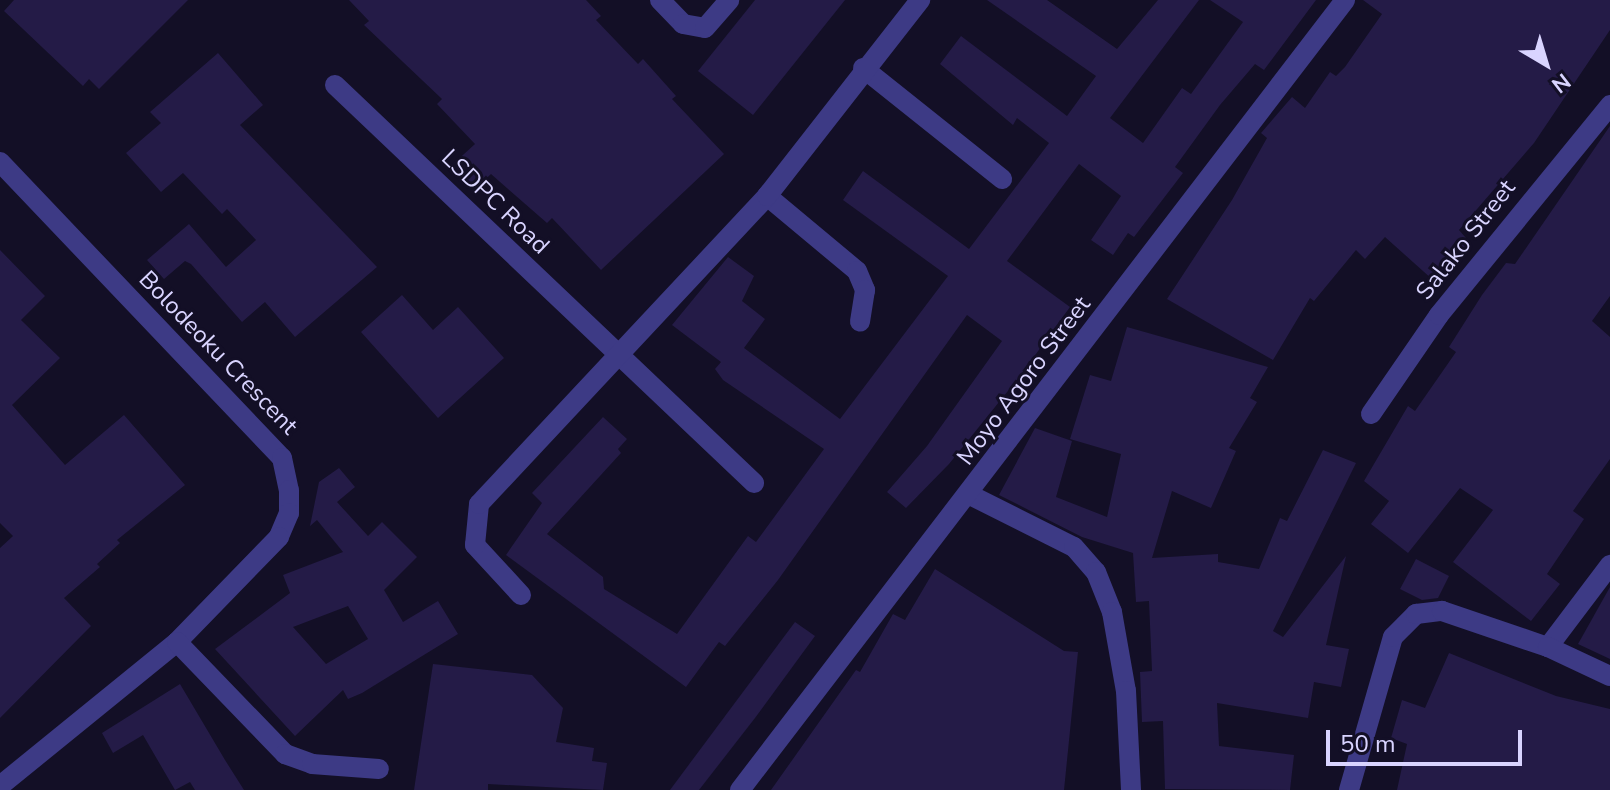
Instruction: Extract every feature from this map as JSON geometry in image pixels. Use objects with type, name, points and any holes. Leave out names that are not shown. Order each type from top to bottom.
[{"type":"street","points":[[660,0],[683,24],[705,28],[729,0]]},
{"type":"street","points":[[521,595],[475,545],[479,504],[767,196],[863,68],[920,0]]},
{"type":"street","name":"Moyo Agoro Street","points":[[740,790],[970,495],[1345,0]]},
{"type":"street","points":[[863,68],[1002,179]]},
{"type":"street","name":"LSDPC Road","points":[[335,85],[754,483]]},
{"type":"street","name":"Salako Street","points":[[1371,414],[1439,315],[1610,105]]},
{"type":"street","name":"Bolodeoku Crescent","points":[[0,162],[282,458],[289,513],[279,537],[177,642],[0,786]]},
{"type":"street","points":[[767,196],[857,271],[865,290],[860,322]]},
{"type":"street","points":[[970,495],[1074,547],[1096,572],[1112,612],[1126,691],[1131,790]]},
{"type":"street","points":[[1548,647],[1610,565]]},
{"type":"street","points":[[1349,790],[1393,637],[1416,614],[1442,611],[1548,647],[1610,676]]},
{"type":"street","points":[[177,642],[285,754],[312,764],[379,769]]},
{"type":"building","points":[[14,0],[188,0],[99,89],[89,79],[83,86],[4,11]]},
{"type":"building","points":[[349,0],[586,0],[601,16],[596,20],[638,64],[643,59],[676,96],[672,99],[724,154],[601,270],[552,218],[547,223],[491,174],[475,189],[452,165],[475,144],[437,104],[442,99],[364,25],[369,21]]},
{"type":"building","points":[[755,0],[845,0],[753,115],[698,71]]},
{"type":"building","points":[[987,0],[1047,0],[1117,49],[1158,0],[1199,0],[1110,118],[1143,143],[1182,88],[1191,94],[1243,22],[1210,0],[1316,0],[1264,70],[1255,64],[1220,105],[1175,167],[1183,173],[1134,237],[1128,233],[1113,255],[1091,240],[1121,196],[1079,164],[1007,261],[1070,307],[1020,376],[949,464],[906,508],[887,492],[927,446],[1002,341],[967,315],[778,580],[725,646],[719,642],[686,687],[506,555],[542,503],[532,493],[603,417],[627,439],[618,449],[621,453],[547,534],[603,577],[604,589],[677,634],[748,536],[756,542],[824,449],[723,380],[715,369],[721,362],[672,325],[728,257],[754,276],[742,301],[765,319],[744,348],[840,419],[948,276],[843,200],[863,171],[969,249],[1049,143],[1017,118],[1013,125],[940,64],[961,36],[1067,116],[1096,76]]},
{"type":"building","points":[[1363,0],[1610,0],[1610,30],[1534,143],[1459,230],[1472,245],[1433,280],[1385,237],[1365,259],[1356,250],[1314,301],[1310,298],[1273,360],[1167,299],[1232,200],[1267,138],[1261,133],[1292,97],[1305,108],[1330,72],[1336,76],[1345,67],[1382,14]]},
{"type":"building","points":[[218,53],[263,105],[240,125],[377,267],[295,337],[265,302],[242,322],[191,264],[185,261],[164,279],[147,260],[189,224],[226,267],[256,240],[227,209],[222,214],[183,173],[161,192],[126,153],[161,123],[150,112]]},
{"type":"building","points":[[1610,126],[1610,296],[1592,321],[1610,337],[1610,459],[1573,511],[1584,519],[1547,574],[1560,584],[1531,621],[1453,562],[1493,510],[1460,488],[1408,553],[1371,524],[1389,501],[1364,481],[1408,406],[1415,411],[1456,352],[1449,347],[1482,295],[1506,263],[1515,264]]},
{"type":"building","points":[[0,250],[45,296],[21,320],[60,358],[12,405],[65,465],[124,415],[185,485],[117,540],[120,543],[97,564],[100,567],[64,598],[91,626],[0,718],[0,548],[13,536],[0,523]]},
{"type":"building","points":[[402,295],[433,330],[458,307],[504,358],[438,418],[361,332]]},
{"type":"building","points":[[1127,327],[1268,367],[1250,398],[1257,402],[1229,448],[1236,451],[1211,508],[1172,491],[1152,558],[1218,554],[1218,562],[1259,569],[1280,518],[1287,521],[1323,450],[1356,463],[1273,631],[1283,637],[1346,556],[1326,645],[1349,649],[1341,687],[1314,682],[1308,718],[1217,703],[1219,746],[1294,755],[1290,790],[1165,789],[1163,721],[1142,722],[1140,672],[1152,671],[1149,601],[1136,602],[1133,553],[1082,537],[999,495],[1035,428],[1072,441],[1056,497],[1107,517],[1121,454],[1070,439],[1090,375],[1111,381]]},
{"type":"building","points":[[339,468],[355,487],[337,502],[368,536],[382,522],[417,557],[384,590],[403,622],[438,601],[458,634],[362,693],[348,699],[343,690],[295,736],[215,649],[290,593],[283,575],[343,552],[317,520],[310,526],[319,482]],"holes":[[[348,606],[368,639],[326,664],[293,627]]]},
{"type":"building","points":[[1416,559],[1449,576],[1438,598],[1422,600],[1400,589]]},
{"type":"building","points":[[935,569],[1064,651],[1078,652],[1064,790],[771,790],[856,670],[860,672],[893,614],[905,620]]},
{"type":"building","points":[[1610,587],[1610,659],[1578,644]]},
{"type":"building","points":[[795,622],[815,636],[755,718],[699,790],[670,790]]},
{"type":"building","points":[[1449,653],[1556,696],[1610,709],[1610,790],[1397,790],[1407,744],[1391,738],[1402,700],[1425,708]]},
{"type":"building","points":[[433,664],[532,675],[563,708],[556,742],[594,748],[592,761],[607,763],[603,790],[488,784],[488,790],[414,790]]},
{"type":"building","points":[[180,684],[244,790],[195,790],[190,782],[175,790],[143,735],[113,753],[102,733]]}]
